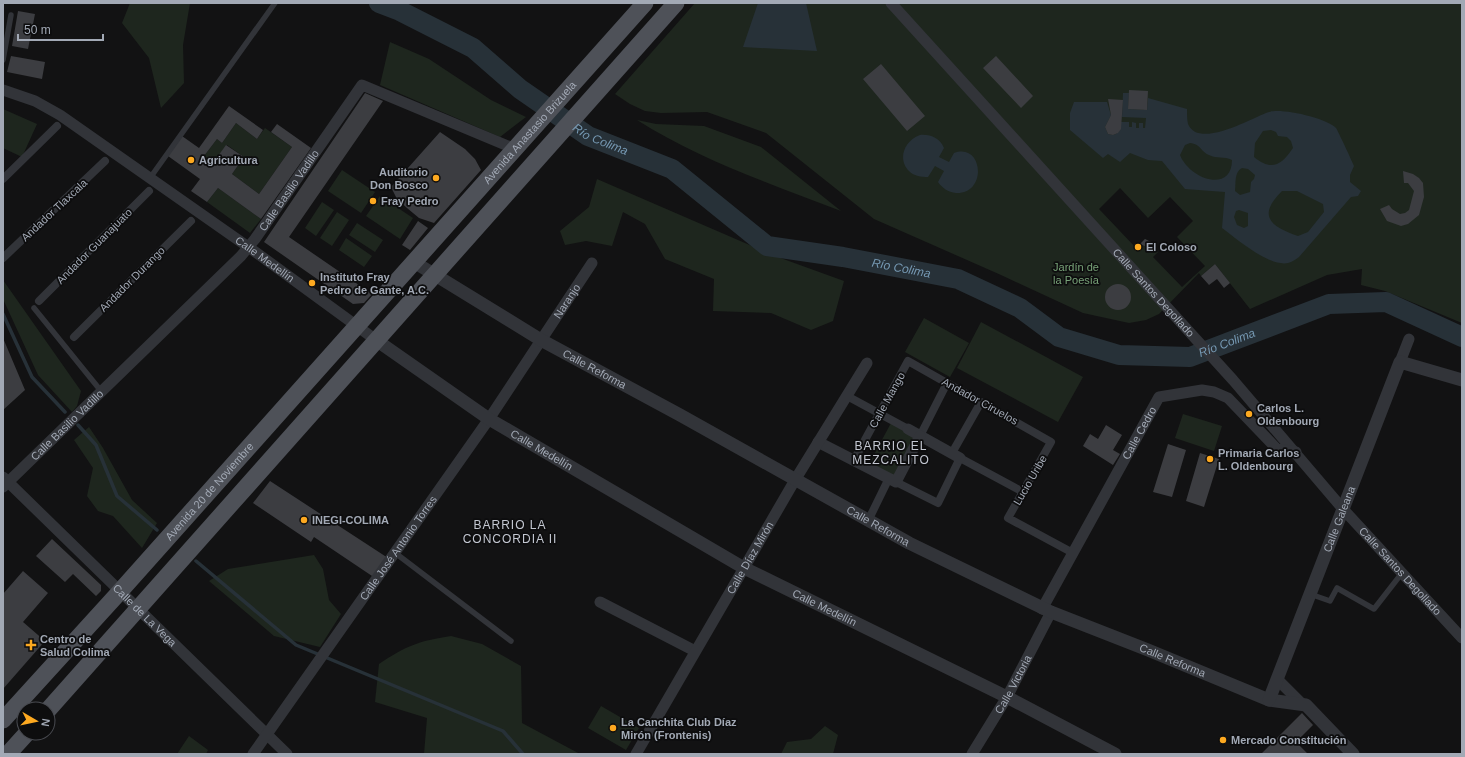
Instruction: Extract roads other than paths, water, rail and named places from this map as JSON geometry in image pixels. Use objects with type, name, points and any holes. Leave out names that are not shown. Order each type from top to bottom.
[{"type":"main road","name":"Avenida Anastasio Brizuela","points":[[414,262],[645,3]]},
{"type":"main road","name":"Avenida Anastasio Brizuela","points":[[434,274],[676,3]]},
{"type":"main road","name":"Avenida 20 de Noviembre","points":[[3,720],[120,592],[414,262]]},
{"type":"main road","points":[[56,701],[434,274]]},
{"type":"main road","points":[[9,752],[19,741]]},
{"type":"street","name":"Calle Santos Degollado","points":[[891,3],[1187,328],[1296,452],[1343,509],[1462,638]]},
{"type":"street","name":"Calle Basilio Vadillo","points":[[5,482],[102,391],[248,248],[362,85],[518,145]]},
{"type":"street","name":"Calle Medellín","points":[[3,90],[35,101],[60,115],[489,419],[744,568],[1007,697],[1115,754]]},
{"type":"street","points":[[3,179],[57,126]]},
{"type":"street","name":"Andador Tlaxcala","points":[[3,258],[105,161]]},
{"type":"street","name":"Andador Guanajuato","points":[[36,305],[149,191]]},
{"type":"street","name":"Andador Durango","points":[[74,337],[191,221]]},
{"type":"street","name":"Calle Reforma","points":[[414,262],[541,340],[909,543],[1047,610],[1269,700],[1302,704]]},
{"type":"street","name":"Naranjo","points":[[541,340],[592,263]]},
{"type":"street","name":"Calle Galeana","points":[[1269,700],[1409,339]]},
{"type":"street","name":"Calle José Antonio Torres","points":[[253,754],[489,419],[541,340]]},
{"type":"street","name":"Andador Ciruelos","points":[[908,361],[1051,442]]},
{"type":"street","name":"Calle Mango","points":[[854,460],[908,361]]},
{"type":"street","points":[[1400,362],[1462,380]]},
{"type":"street","name":"Calle Díaz Mirón","points":[[636,754],[794,480],[867,363]]},
{"type":"street","points":[[868,521],[920,436],[948,383]]},
{"type":"street","name":"Calle Cedro","points":[[1047,610],[1073,553],[1159,398],[1202,390],[1214,392],[1228,398],[1277,449],[1296,452]]},
{"type":"street","points":[[847,396],[1023,492]]},
{"type":"street","points":[[818,442],[938,503],[956,456],[981,402]]},
{"type":"street","name":"Lucio Uribe","points":[[1051,442],[1008,518],[1073,553]]},
{"type":"street","name":"Calle de La Vega","points":[[5,482],[138,608],[287,754]]},
{"type":"street","points":[[600,602],[695,652]]},
{"type":"street","name":"Calle Victoria","points":[[972,754],[1007,697],[1047,610]]},
{"type":"street","points":[[1277,679],[1302,704],[1306,705],[1353,754]]},
{"type":"lane","points":[[150,178],[275,3]]},
{"type":"lane","points":[[3,60],[11,15]]},
{"type":"lane","points":[[36,305],[102,391]]},
{"type":"lane","points":[[394,552],[510,641]]},
{"type":"lane","points":[[1310,594],[1330,601],[1337,588],[1374,609],[1402,573]]},
{"type":"waterway","name":"Río Colima","points":[[379,3],[400,11],[473,48],[520,89],[588,136],[672,169],[767,246],[843,257],[958,279],[1020,308],[1059,337],[1119,355],[1190,357],[1329,304],[1386,302],[1462,337]]},
{"type":"waterway","points":[[3,314],[32,377],[65,412]]},
{"type":"waterway","points":[[78,425],[96,445],[117,496],[157,530]]},
{"type":"waterway","points":[[196,561],[296,645],[503,731],[523,754]]},
{"type":"place","name":"Agricultura","points":[[191,160]]},
{"type":"place","name":"Auditorio Don Bosco","points":[[436,178]]},
{"type":"place","name":"Fray Pedro","points":[[373,201]]},
{"type":"place","name":"El Coloso","points":[[1138,247]]},
{"type":"place","name":"Instituto Fray Pedro de Gante, A.C.","points":[[312,283]]},
{"type":"place","name":"Carlos L. Oldenbourg","points":[[1249,414]]},
{"type":"place","name":"Primaria Carlos L. Oldenbourg","points":[[1210,459]]},
{"type":"place","name":"INEGI-COLIMA","points":[[304,520]]},
{"type":"place","name":"Centro de Salud Colima","points":[[31,645]]},
{"type":"place","name":"La Canchita Club Díaz Mirón (Frontenis)","points":[[613,728]]},
{"type":"place","name":"Mercado Constitución","points":[[1223,740]]},
{"type":"district","name":"BARRIO EL MEZCALITO","points":[[891,453]]},
{"type":"district","name":"BARRIO LA CONCORDIA II","points":[[510,532]]},
{"type":"park label","name":"Jardín de la Poesía","points":[[1076,273]]}]
